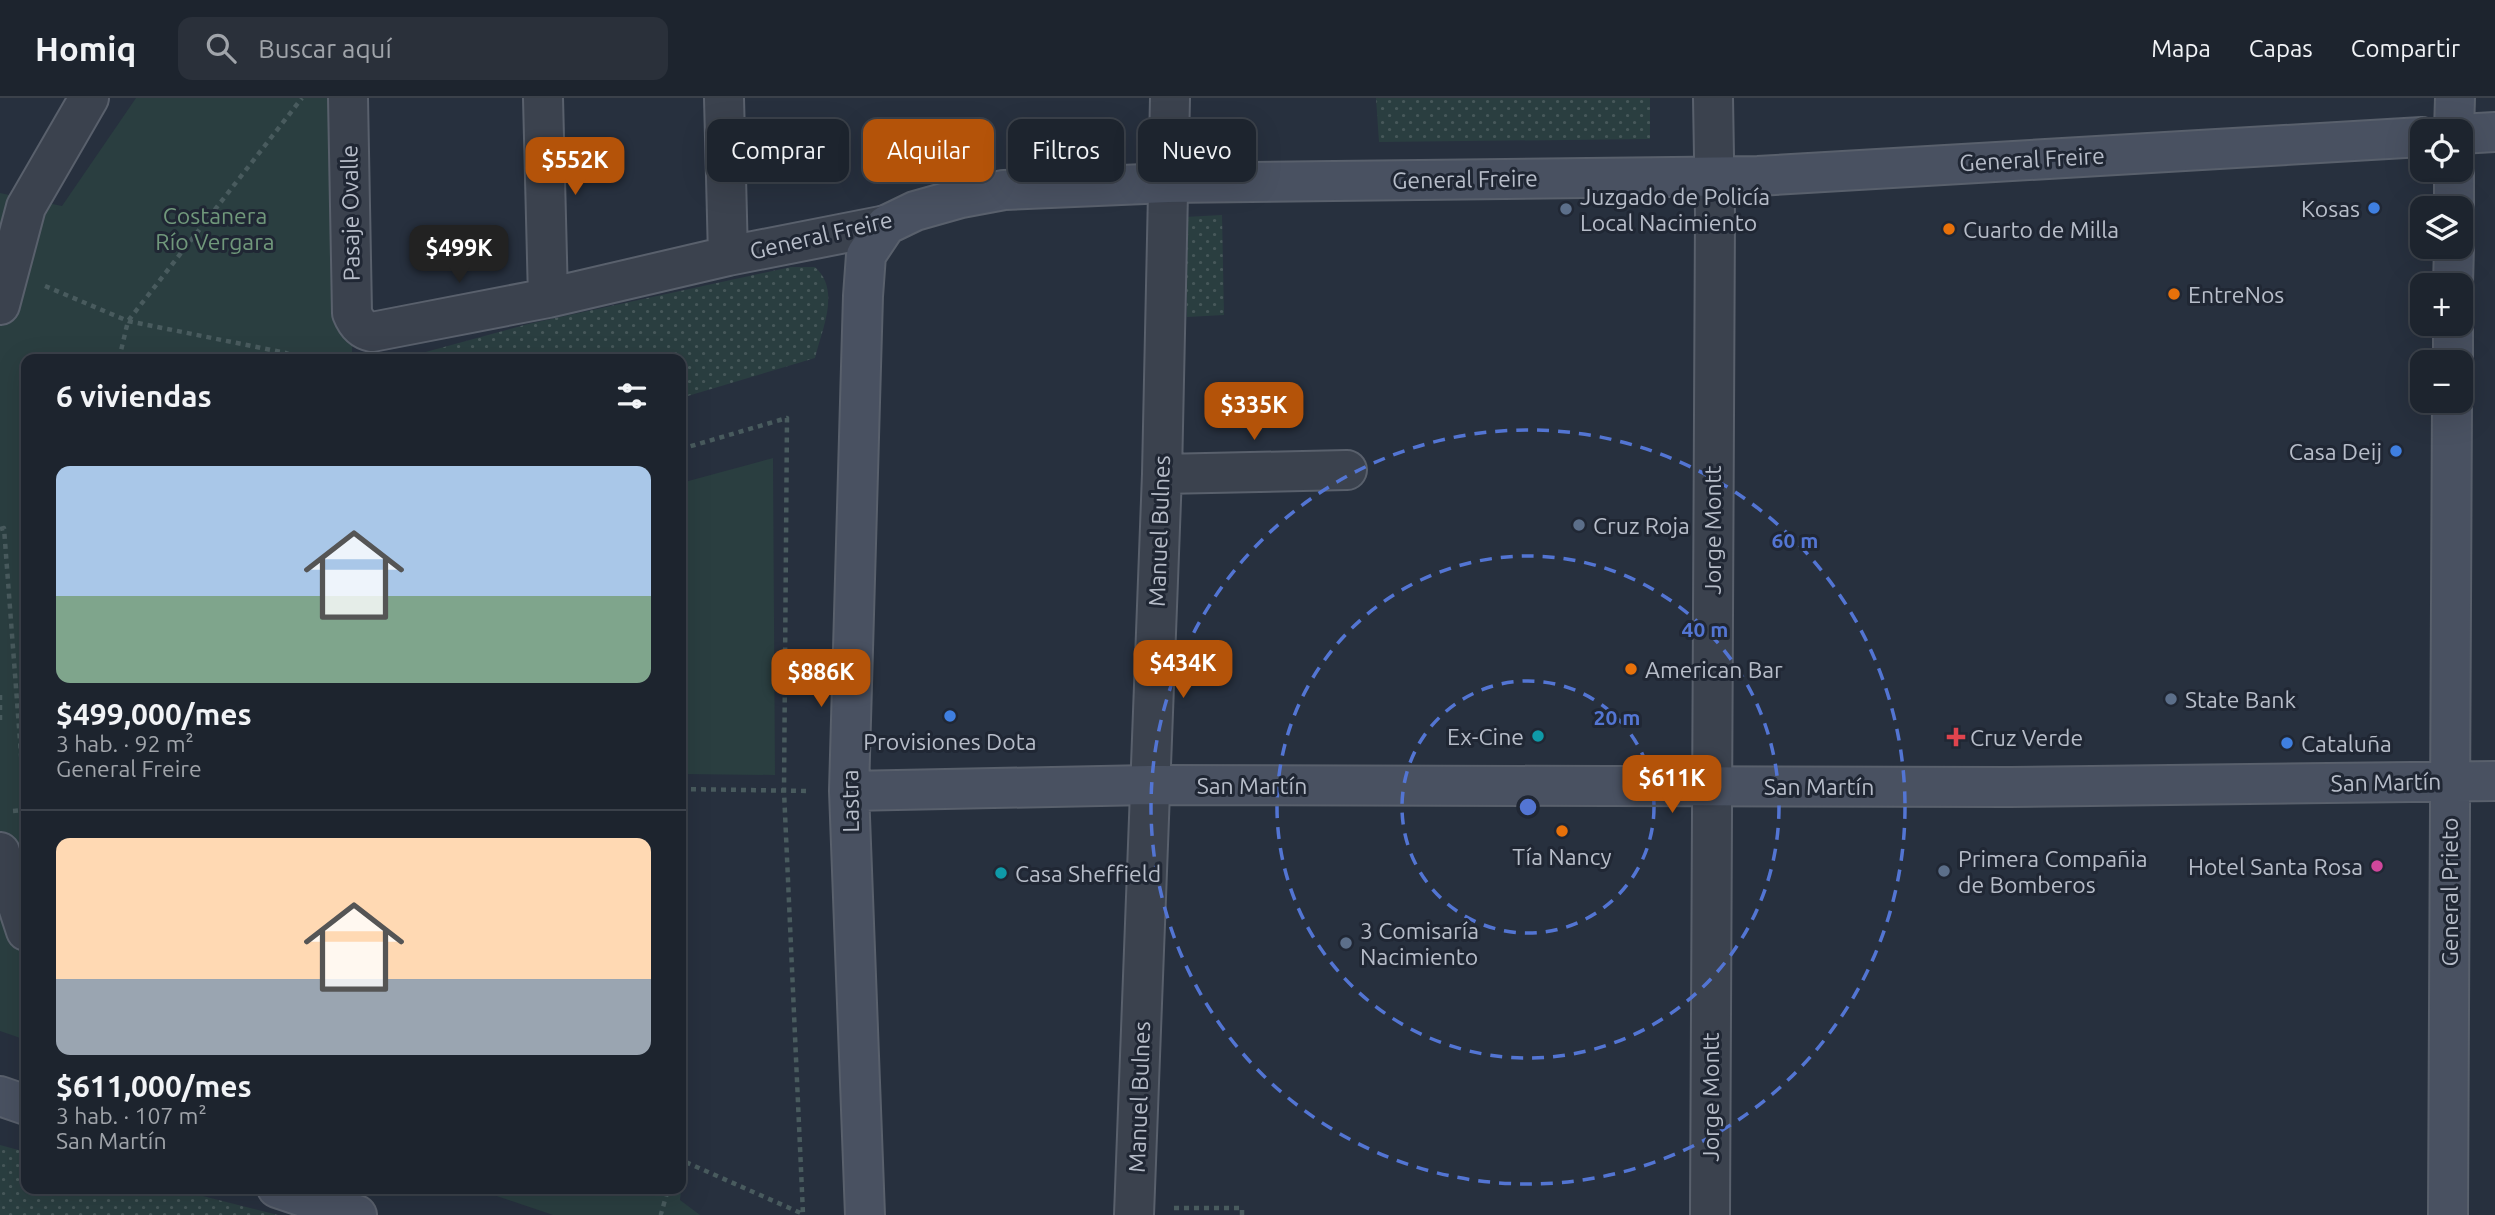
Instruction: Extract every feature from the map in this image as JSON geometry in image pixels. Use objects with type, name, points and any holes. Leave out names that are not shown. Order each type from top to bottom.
[{"type":"main road","points":[[2454,119],[2455,98]]},
{"type":"main road","points":[[2473,133],[2495,132]]},
{"type":"main road","name":"General Freire","points":[[886,225],[915,211],[938,204],[1004,190],[1168,183],[1715,178],[2410,138]]},
{"type":"main road","name":"Lastra","points":[[865,1215],[849,792],[864,283],[866,255],[886,225]]},
{"type":"main road","name":"General Prieto","points":[[2448,1215],[2452,413]]},
{"type":"main road","name":"San Martín","points":[[849,792],[1149,785],[2010,787],[2495,781]]},
{"type":"main road","points":[[0,1096],[21,1103]]},
{"type":"main road","points":[[295,1194],[357,1215]]},
{"type":"street","points":[[4,288],[26,207],[89,98]]},
{"type":"street","name":"Pasaje Ovalle","points":[[348,98],[352,313],[359,326]]},
{"type":"street","points":[[543,98],[548,298]]},
{"type":"street","points":[[724,98],[728,256]]},
{"type":"street","name":"Manuel Bulnes","points":[[1135,1211],[1162,474],[1170,98]]},
{"type":"street","name":"Jorge Montt","points":[[1710,1215],[1715,178],[1713,98]]},
{"type":"street","name":"General Freire","points":[[359,326],[372,332],[548,298],[728,256],[886,225]]},
{"type":"street","points":[[1162,474],[1347,470]]},
{"type":"street","points":[[0,852],[21,916]]},
{"type":"path","points":[[120,354],[128,321],[302,98]]},
{"type":"path","points":[[4,288],[128,321],[289,354]]},
{"type":"path","points":[[686,448],[787,418],[785,791],[803,1214],[686,1162]]},
{"type":"path","points":[[0,529],[4,528],[21,754]]},
{"type":"path","points":[[0,695],[0,722]]},
{"type":"path","points":[[686,789],[849,792]]},
{"type":"path","points":[[663,1215],[661,1214],[666,1194]]},
{"type":"path","points":[[1135,1211],[1242,1208],[1242,1215]]},
{"type":"green space","name":"Costanera Río Vergara","points":[[136,98],[347,98],[354,129],[352,354],[21,354],[21,1038],[0,1031],[0,193],[62,206]]},
{"type":"green space","points":[[1376,98],[1650,98],[1650,139],[1379,142]]},
{"type":"green space","points":[[1222,215],[1224,315],[1187,317],[1185,217]]},
{"type":"green space","points":[[791,267],[815,267],[823,276],[827,287],[825,323],[815,358],[686,397],[686,354],[418,354],[528,324]]},
{"type":"green space","points":[[773,458],[775,775],[686,774],[686,482]]},
{"type":"green space","points":[[0,1145],[21,1151],[21,1194],[195,1194],[278,1215],[0,1215]]},
{"type":"green space","points":[[491,1194],[681,1194],[680,1200],[700,1215],[553,1215]]},
{"type":"place","name":"Kosas","points":[[2374,208]]},
{"type":"place","name":"Juzgado de Policía Local Nacimiento","points":[[1566,209]]},
{"type":"place","name":"Cuarto de Milla","points":[[1949,229]]},
{"type":"place","name":"EntreNos","points":[[2174,294]]},
{"type":"place","name":"Casa Deij","points":[[2396,451]]},
{"type":"place","name":"Cruz Roja","points":[[1579,525]]},
{"type":"place","name":"American Bar","points":[[1631,669]]},
{"type":"place","name":"State Bank","points":[[2171,699]]},
{"type":"place","name":"Provisiones Dota","points":[[950,716]]},
{"type":"place","name":"Ex-Cine","points":[[1538,736]]},
{"type":"place","name":"Cruz Verde","points":[[1956,737]]},
{"type":"place","name":"Cataluña","points":[[2287,743]]},
{"type":"place","name":"Tía Nancy","points":[[1562,831]]},
{"type":"place","name":"Hotel Santa Rosa","points":[[2377,866]]},
{"type":"place","name":"Primera Compañia de Bomberos","points":[[1944,871]]},
{"type":"place","name":"Casa Sheffield","points":[[1001,873]]},
{"type":"place","name":"3 Comisaría Nacimiento","points":[[1346,943]]}]
